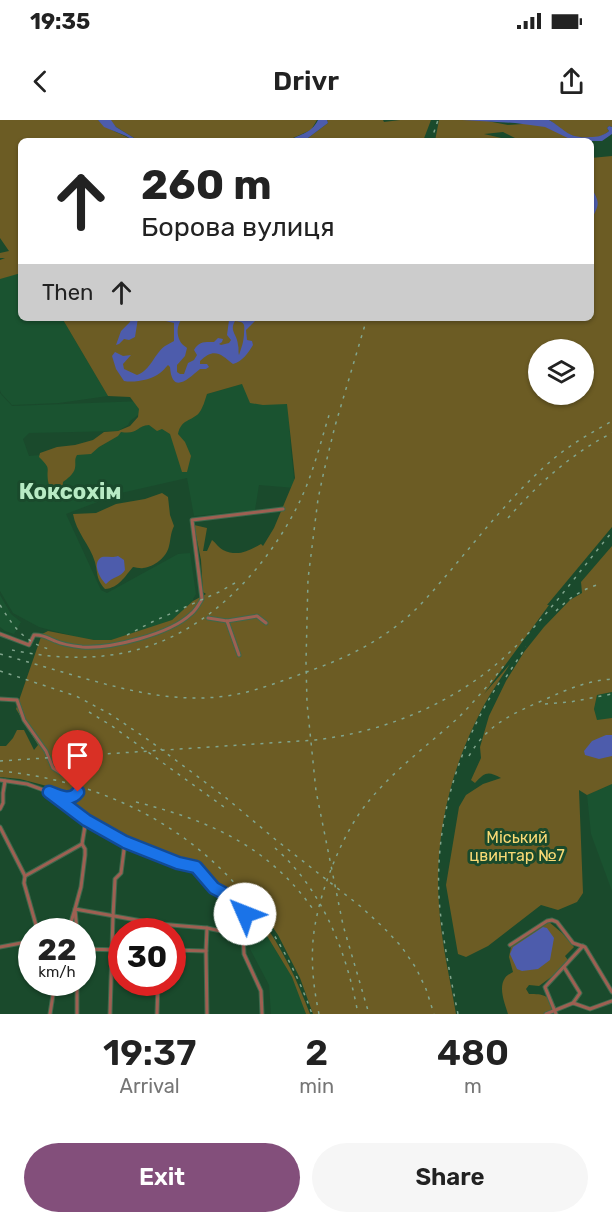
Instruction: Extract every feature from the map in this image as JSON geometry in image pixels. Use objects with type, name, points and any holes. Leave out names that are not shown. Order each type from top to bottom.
[{"type":"street","points":[[0,634],[29,645],[34,635],[42,634],[66,645],[103,647],[132,641],[175,625],[193,613],[202,599],[192,520],[283,509]]},
{"type":"street","points":[[208,618],[227,621],[257,616],[266,623]]},
{"type":"street","points":[[227,621],[239,655]]},
{"type":"street","points":[[0,699],[17,700],[24,720],[46,751],[53,768],[79,785],[78,793],[73,797],[64,797],[27,784],[0,780]]},
{"type":"street","points":[[0,809],[3,803],[5,781]]},
{"type":"street","points":[[49,792],[86,820],[125,842],[178,863],[196,867],[214,888],[238,901],[245,914],[244,954],[261,991],[262,1014]]},
{"type":"street","points":[[72,918],[81,887],[85,849],[82,844],[86,820]]},
{"type":"street","points":[[0,827],[25,876],[24,883],[34,918]]},
{"type":"street","points":[[113,916],[115,879],[121,873],[125,842]]},
{"type":"street","points":[[25,876],[82,844]]},
{"type":"street","points":[[75,909],[124,918]]},
{"type":"street","points":[[75,909],[76,918]]},
{"type":"street","points":[[510,945],[547,921],[557,922],[573,943],[585,948],[612,992]]},
{"type":"street","points":[[186,926],[243,934]]},
{"type":"street","points":[[207,928],[207,1014]]},
{"type":"street","points":[[0,947],[18,944]]},
{"type":"street","points":[[555,1012],[545,987],[583,946]]},
{"type":"street","points":[[186,950],[206,951]]},
{"type":"street","points":[[546,1014],[573,1003],[580,993],[564,967]]},
{"type":"street","points":[[50,1014],[53,996]]},
{"type":"street","points":[[76,1014],[77,996]]},
{"type":"street","points":[[110,1014],[111,996]]},
{"type":"street","points":[[157,1014],[158,996]]},
{"type":"street","points":[[573,1003],[590,1009],[612,1001]]},
{"type":"shaded area","points":[[18,274],[18,321],[64,321],[108,396],[59,403],[12,405],[1,393],[0,277]]},
{"type":"shaded area","points":[[242,384],[288,404],[295,488],[259,485],[255,510],[194,516],[187,478],[121,493],[66,514],[101,590],[107,593],[178,554],[190,553],[196,594],[193,604],[172,620],[143,632],[111,640],[77,637],[39,627],[13,613],[0,591],[0,393],[12,406],[143,401],[142,412],[118,431],[29,433],[23,439],[29,456],[95,450],[121,432],[161,421],[197,397]]},
{"type":"shaded area","points":[[0,595],[11,614],[21,622],[14,634],[0,627]]},
{"type":"shaded area","points":[[612,692],[612,718],[597,721],[594,709],[597,695]]},
{"type":"shaded area","points":[[612,784],[612,891],[591,834],[587,795]]},
{"type":"shaded area","points":[[258,921],[296,983],[306,1014],[271,1014],[269,985],[250,949],[249,928]]},
{"type":"green space","points":[[0,120],[98,120],[106,127],[128,138],[18,138],[18,274],[0,279],[0,260],[5,258],[0,258],[0,253],[9,251],[0,238]]},
{"type":"green space","points":[[110,120],[317,120],[311,130],[293,138],[134,138],[116,127]]},
{"type":"green space","points":[[327,120],[383,120],[384,122],[431,120],[424,138],[308,138],[328,123]]},
{"type":"green space","points":[[439,120],[482,120],[508,125],[537,123],[571,138],[515,138],[503,132],[484,134],[501,138],[436,138]]},
{"type":"green space","points":[[549,120],[612,120],[612,127],[609,126],[607,128],[609,131],[594,138],[582,138],[570,135]]},
{"type":"green space","points":[[612,156],[612,527],[547,605],[549,605],[484,694],[510,664],[481,711],[453,781],[442,830],[438,880],[442,933],[456,1014],[313,1014],[300,978],[278,935],[252,897],[233,886],[260,918],[282,952],[310,1014],[306,1014],[292,977],[258,921],[249,928],[247,913],[242,903],[219,888],[197,867],[182,864],[122,837],[78,811],[75,805],[78,796],[20,779],[0,777],[0,746],[6,746],[17,730],[24,730],[34,750],[38,745],[16,709],[42,634],[48,631],[94,640],[111,640],[172,620],[193,601],[206,594],[203,592],[201,560],[194,525],[207,528],[203,551],[207,551],[212,540],[222,549],[233,553],[247,551],[261,544],[263,546],[274,528],[295,478],[287,404],[250,403],[242,384],[207,394],[199,413],[179,429],[178,434],[185,442],[191,456],[187,472],[182,472],[170,434],[162,429],[157,431],[149,425],[131,432],[121,432],[91,454],[77,455],[74,470],[63,482],[62,494],[53,496],[48,481],[48,468],[39,457],[40,453],[93,440],[104,432],[118,431],[130,426],[138,417],[139,409],[130,397],[108,396],[64,321],[594,321],[594,158]]},
{"type":"green space","points":[[162,493],[168,497],[174,526],[166,554],[151,566],[133,567],[118,584],[105,589],[99,579],[93,556],[77,527],[73,514],[96,513],[116,504],[145,499]]},
{"type":"green space","name":"Міський цвинтар №7","points":[[612,546],[612,692],[597,695],[594,709],[597,720],[612,718],[612,784],[587,795],[579,790],[583,893],[577,902],[558,910],[541,905],[488,946],[466,957],[458,954],[446,885],[459,807],[466,795],[483,784],[501,778],[487,774],[475,783],[471,780],[481,758],[480,747],[489,716],[506,681],[524,652],[570,600],[582,593],[581,582]]},
{"type":"green space","points":[[549,922],[574,947],[565,956],[570,963],[539,986],[529,985],[526,989],[529,994],[542,995],[547,998],[556,1007],[544,1014],[508,1014],[502,986],[505,978],[513,972],[509,957],[511,947]]},
{"type":"water","points":[[98,120],[111,120],[116,127],[134,138],[129,138],[104,127]]},
{"type":"water","points":[[318,120],[327,120],[328,123],[308,138],[295,138],[309,131]]},
{"type":"water","points":[[462,120],[549,120],[567,133],[577,136],[600,136],[609,131],[607,128],[609,126],[612,127],[612,134],[602,141],[594,141],[594,138],[568,138],[545,127]]},
{"type":"water","points":[[594,193],[598,204],[594,214]]},
{"type":"water","points":[[138,321],[135,337],[129,340],[124,339],[116,345],[121,331],[130,322]]},
{"type":"water","points":[[166,321],[180,321],[178,335],[187,348],[185,356],[177,365],[177,372],[180,374],[184,374],[188,363],[194,360],[197,355],[194,350],[198,345],[214,342],[218,338],[223,339],[219,344],[221,345],[229,343],[231,340],[227,335],[229,321],[235,321],[255,321],[246,330],[247,340],[252,341],[253,345],[240,361],[233,364],[221,355],[209,354],[200,361],[200,364],[207,364],[209,367],[200,369],[181,382],[174,381],[168,365],[152,377],[137,381],[124,381],[116,369],[112,356],[115,352],[123,356],[131,355],[123,364],[124,369],[137,375],[142,373],[161,349],[174,341],[174,323]],"holes":[[[235,321],[243,323],[244,327],[239,355],[233,327]]]},
{"type":"water","points":[[118,556],[124,560],[125,570],[106,584],[99,575],[97,563],[102,557]]},
{"type":"water","points":[[612,735],[612,756],[599,759],[585,755],[584,751],[592,741]]},
{"type":"water","points":[[543,927],[547,928],[554,938],[550,960],[538,969],[522,971],[517,969],[510,954],[513,947]]},
{"type":"railway","points":[[432,138],[438,120]]},
{"type":"railway","points":[[366,321],[335,426],[318,499],[308,579],[306,662],[307,703],[316,791],[343,925],[369,1014]]},
{"type":"railway","points":[[12,650],[61,657],[94,657],[127,652],[168,639],[213,611],[253,573],[284,530],[307,484],[330,412]]},
{"type":"railway","points":[[0,654],[118,687],[190,698],[208,698],[248,692],[328,664],[372,643],[411,614],[533,477],[565,450],[612,421]]},
{"type":"railway","points":[[508,518],[556,470],[583,450],[612,433]]},
{"type":"railway","points":[[0,761],[315,740],[344,736],[400,720],[452,695],[500,661],[545,615],[612,532]]},
{"type":"railway","points":[[127,635],[235,583]]},
{"type":"railway","points":[[556,611],[575,595],[597,585]]},
{"type":"railway","points":[[0,605],[22,634],[35,644],[53,650]]},
{"type":"railway","points":[[506,677],[526,647]]},
{"type":"railway","points":[[319,1014],[314,987],[312,950],[315,925],[331,868],[348,831],[378,790],[458,718],[506,663]]},
{"type":"railway","points":[[0,671],[76,696],[110,714],[225,797],[383,927],[401,946],[416,968],[434,1014]]},
{"type":"railway","points":[[469,756],[484,736],[512,715],[570,689],[612,679]]},
{"type":"railway","points":[[458,1014],[440,910],[440,850],[444,819],[460,761],[485,706],[501,680]]},
{"type":"railway","points":[[545,704],[612,694]]},
{"type":"railway","points":[[89,712],[112,726],[228,810]]},
{"type":"railway","points":[[0,771],[54,780],[105,795],[151,817],[193,845],[230,879],[263,918],[290,963],[312,1014]]},
{"type":"railway","points":[[136,802],[189,818],[237,840],[279,870],[315,912]]},
{"type":"railway","points":[[275,848],[307,883],[330,924],[347,968],[358,1014]]},
{"type":"district","name":"Коксохім","points":[[70,491]]},
{"type":"route","points":[[78,792],[76,796],[69,798],[49,792],[86,820],[125,842],[178,863],[196,867],[214,888],[238,901],[245,914]]}]
